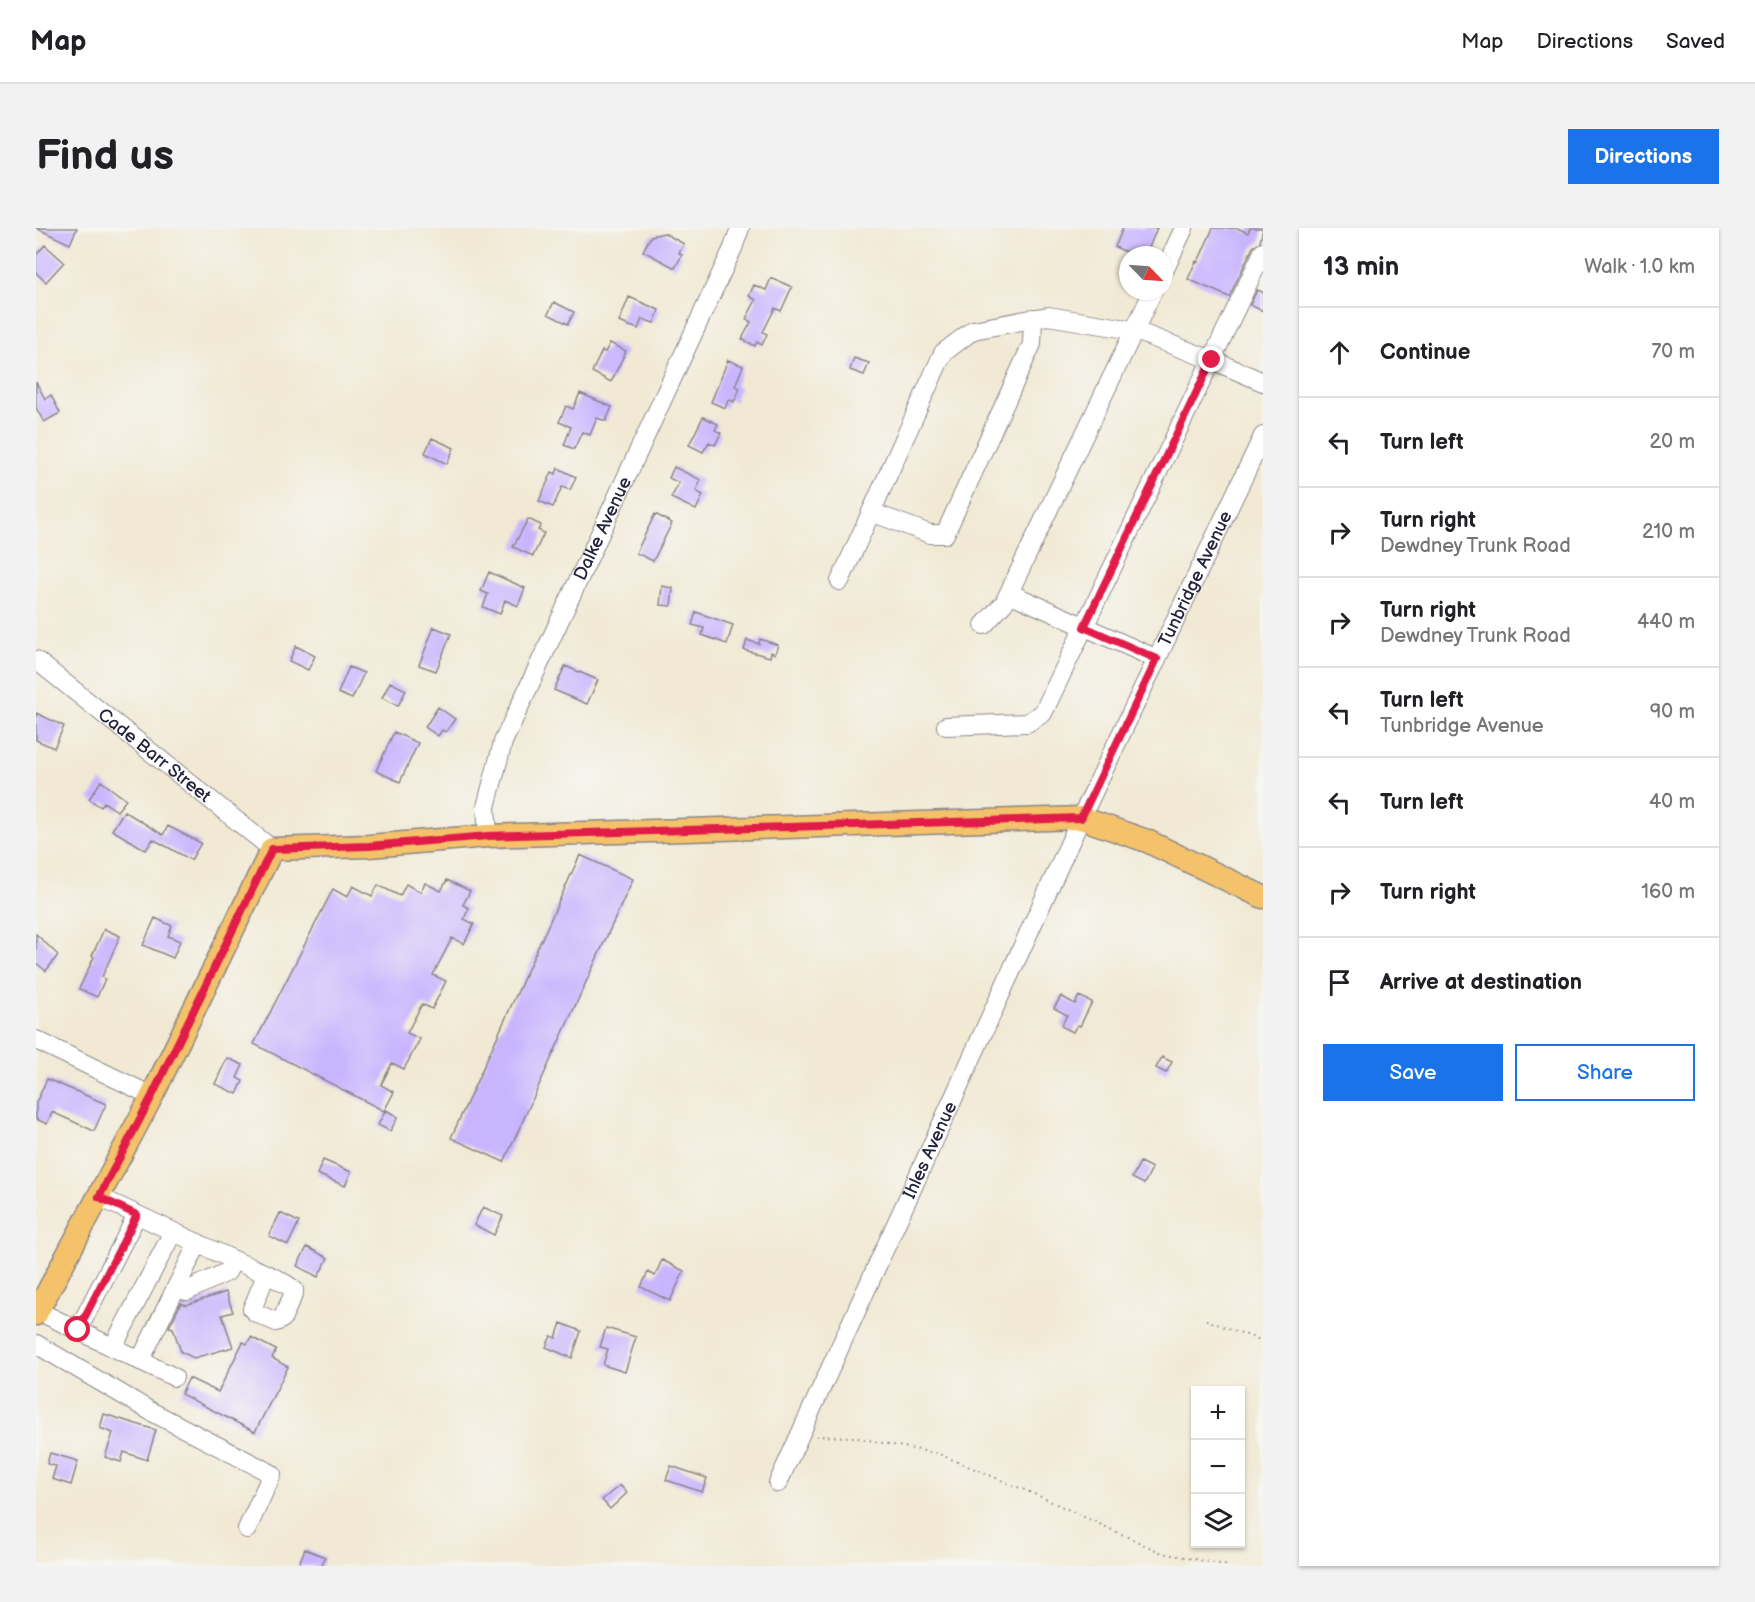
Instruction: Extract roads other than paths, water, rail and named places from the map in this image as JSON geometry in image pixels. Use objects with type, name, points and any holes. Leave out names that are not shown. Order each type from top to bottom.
[{"type":"main road","points":[[37,1312],[152,1096],[272,849],[369,846],[488,836],[1081,818],[1147,841],[1263,897]]},
{"type":"street","name":"Dalke Avenue","points":[[488,836],[486,807],[503,742],[733,248],[740,228]]},
{"type":"street","points":[[1173,251],[1184,228]]},
{"type":"street","points":[[946,726],[1027,723],[1043,712],[1263,252]]},
{"type":"street","points":[[984,625],[1009,594],[1149,300]]},
{"type":"street","points":[[840,581],[943,352],[973,330],[1048,316],[1133,330],[1263,382]]},
{"type":"street","points":[[871,512],[930,534],[945,534],[1032,344],[1033,318]]},
{"type":"street","name":"Tunbridge Avenue","points":[[1081,818],[1263,436]]},
{"type":"street","points":[[1009,594],[1157,659]]},
{"type":"street","name":"Cade Barr Street","points":[[36,660],[272,849]]},
{"type":"street","name":"Ihles Avenue","points":[[778,1483],[1081,818]]},
{"type":"street","points":[[36,1040],[152,1096]]},
{"type":"street","points":[[99,1197],[266,1275]]},
{"type":"street","points":[[78,1330],[137,1215]]},
{"type":"street","points":[[113,1347],[173,1232]]},
{"type":"street","points":[[140,1361],[198,1243]]},
{"type":"street","points":[[176,1288],[188,1291],[227,1272],[234,1260]]},
{"type":"street","points":[[37,1312],[174,1377]]},
{"type":"street","points":[[36,1344],[152,1412],[272,1474],[247,1529]]}]
